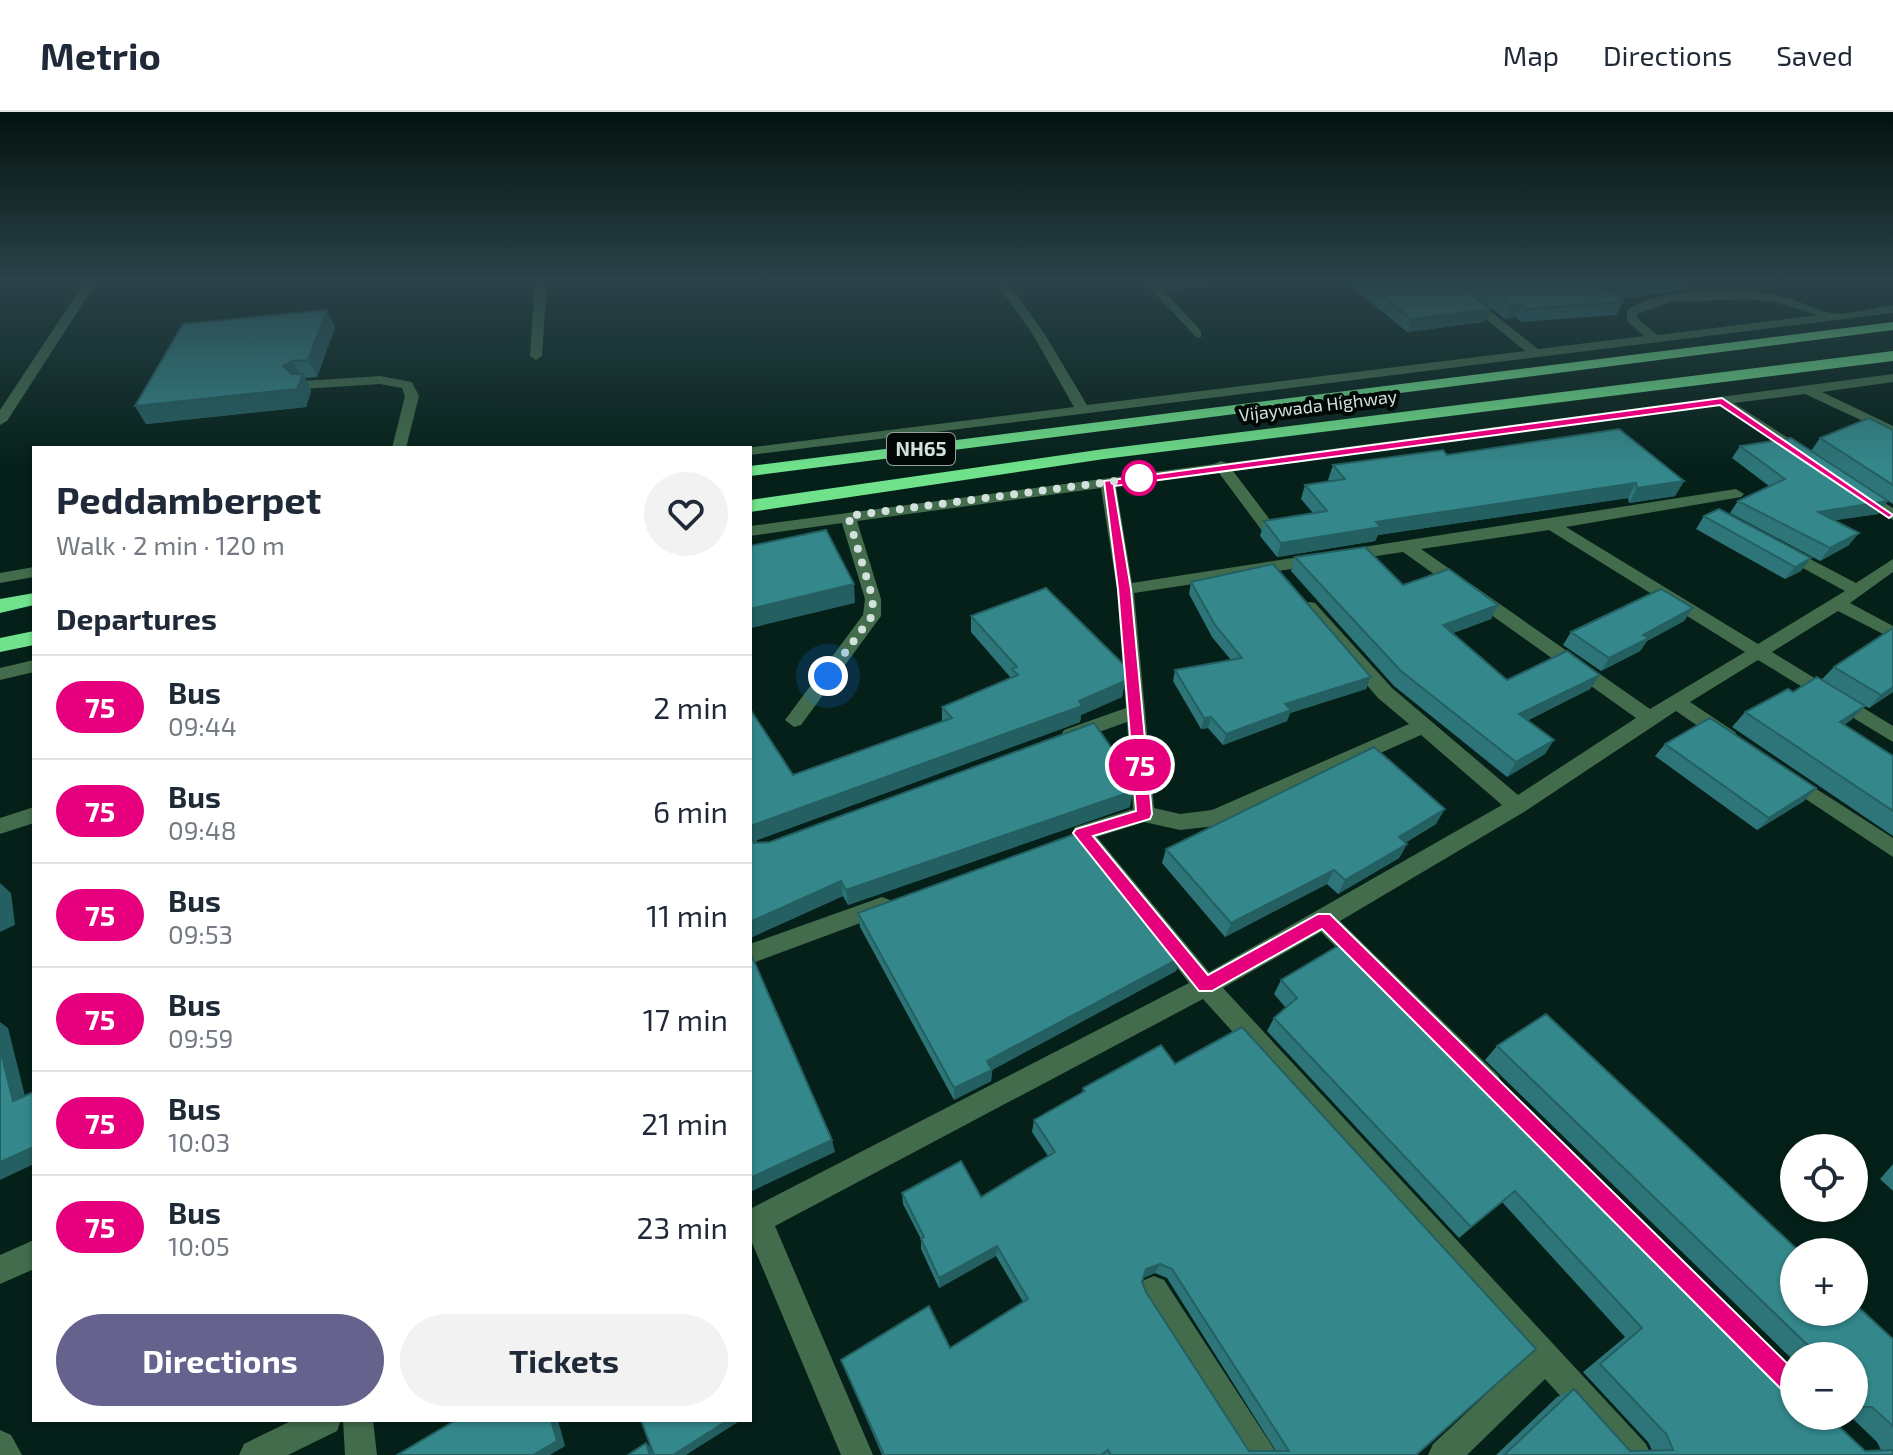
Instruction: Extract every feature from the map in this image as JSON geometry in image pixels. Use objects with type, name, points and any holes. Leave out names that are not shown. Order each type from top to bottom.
[{"type":"highway","name":"Vijaywada Highway","points":[[752,471],[1762,343]]},
{"type":"highway","name":"Vijaywada Highway","points":[[752,506],[1104,454],[1893,356]]},
{"type":"highway","points":[[0,606],[32,599]]},
{"type":"highway","points":[[0,645],[32,638]]},
{"type":"street","points":[[0,421],[51,343]]},
{"type":"street","points":[[536,356],[537,343]]},
{"type":"street","points":[[1044,343],[1081,407]]},
{"type":"street","points":[[1522,343],[1535,353]]},
{"type":"street","points":[[752,451],[1611,343]]},
{"type":"street","points":[[752,531],[1221,465],[1893,378]]},
{"type":"street","points":[[302,385],[380,380],[407,385],[412,396],[400,446]]},
{"type":"street","points":[[1808,390],[1893,431]]},
{"type":"street","points":[[1722,402],[1816,463]]},
{"type":"street","points":[[1221,465],[1269,529]]},
{"type":"street","points":[[1108,483],[1125,589],[1144,814]]},
{"type":"street","points":[[1855,489],[1893,515]]},
{"type":"street","points":[[1125,589],[1272,564],[1553,526],[1736,494]]},
{"type":"street","points":[[1691,502],[1718,517]]},
{"type":"street","points":[[794,720],[872,616],[873,599],[848,516]]},
{"type":"street","points":[[1553,526],[1893,735]]},
{"type":"street","points":[[1404,545],[1650,718]]},
{"type":"street","points":[[1774,546],[1893,633]]},
{"type":"street","points":[[1272,564],[1385,693],[1517,806]]},
{"type":"street","points":[[857,1455],[755,1222],[1206,986],[1324,920],[1517,806],[1650,718],[1847,597],[1893,564]]},
{"type":"street","points":[[0,578],[32,572]]},
{"type":"street","points":[[0,674],[32,666]]},
{"type":"street","points":[[1678,703],[1741,746]]},
{"type":"street","points":[[1046,745],[1135,712]]},
{"type":"street","points":[[1423,726],[1215,818],[1180,822],[1144,814],[1074,836],[1206,986],[1635,1455]]},
{"type":"street","points":[[1767,763],[1893,849]]},
{"type":"street","points":[[0,826],[32,816]]},
{"type":"street","points":[[752,953],[909,896]]},
{"type":"street","points":[[1324,920],[1503,1097]]},
{"type":"street","points":[[0,1270],[32,1255]]},
{"type":"street","points":[[1154,1290],[1262,1455]]},
{"type":"street","points":[[1444,1455],[1546,1358]]},
{"type":"street","points":[[255,1455],[322,1422]]},
{"type":"street","points":[[358,1422],[361,1455]]},
{"type":"street","points":[[0,1446],[6,1455]]},
{"type":"building","points":[[172,343],[315,343],[308,360],[293,361],[283,366],[292,374],[303,374],[297,389],[135,406]]},
{"type":"building","points":[[1869,418],[1893,430],[1893,485],[1820,438]]},
{"type":"building","points":[[1619,429],[1684,481],[1637,488],[1636,483],[1376,522],[1381,527],[1281,543],[1264,521],[1327,511],[1305,485],[1345,479],[1333,465],[1443,450],[1447,455]]},
{"type":"building","points":[[1791,438],[1888,501],[1818,512],[1859,533],[1830,548],[1738,501],[1785,479],[1740,446]]},
{"type":"building","points":[[1719,509],[1811,558],[1795,567],[1704,516]]},
{"type":"building","points":[[826,530],[854,584],[752,609],[752,546]]},
{"type":"building","points":[[1365,547],[1403,585],[1449,569],[1498,605],[1443,625],[1507,680],[1567,651],[1600,675],[1519,714],[1554,740],[1516,762],[1401,671],[1295,557]]},
{"type":"building","points":[[1273,564],[1371,677],[1285,704],[1291,710],[1226,734],[1211,717],[1204,718],[1175,670],[1242,658],[1215,625],[1191,582]]},
{"type":"building","points":[[1046,588],[1124,665],[1125,681],[1079,701],[1082,706],[752,827],[752,712],[793,775],[952,718],[942,707],[1018,675],[1012,669],[1017,667],[971,616]]},
{"type":"building","points":[[1661,589],[1693,608],[1643,635],[1649,638],[1609,658],[1571,632]]},
{"type":"building","points":[[1893,628],[1893,687],[1881,695],[1834,667]]},
{"type":"building","points":[[1817,677],[1865,706],[1840,722],[1893,756],[1893,811],[1745,712],[1788,689],[1793,692]]},
{"type":"building","points":[[1710,718],[1816,788],[1769,818],[1665,744]]},
{"type":"building","points":[[1094,723],[1132,777],[1133,791],[846,890],[841,881],[752,921],[752,840],[770,842]]},
{"type":"building","points":[[1374,747],[1445,809],[1399,837],[1407,844],[1345,880],[1334,870],[1231,923],[1166,849]]},
{"type":"building","points":[[1075,834],[1180,958],[987,1061],[992,1070],[954,1088],[858,913]]},
{"type":"building","points":[[1343,943],[1466,1067],[1472,1063],[1780,1368],[1780,1430],[1843,1430],[1865,1451],[1893,1450],[1893,1455],[1504,1455],[1574,1389],[1630,1451],[1673,1450],[1667,1435],[1600,1364],[1642,1328],[1515,1191],[1471,1227],[1274,1018],[1297,998],[1281,980]]},
{"type":"building","points":[[752,957],[832,1140],[752,1177]]},
{"type":"building","points":[[1546,1014],[1785,1238],[1780,1238],[1780,1318],[1497,1046]]},
{"type":"building","points":[[1242,1027],[1536,1349],[1416,1455],[1111,1455],[1108,1450],[1101,1455],[884,1455],[841,1360],[929,1306],[950,1348],[1028,1299],[997,1246],[939,1278],[921,1239],[924,1237],[902,1193],[961,1161],[981,1197],[1055,1152],[1034,1120],[1085,1091],[1083,1088],[1161,1045],[1175,1064]],"holes":[[[1160,1264],[1172,1269],[1289,1451],[1249,1451],[1146,1292],[1142,1282],[1146,1269]]]},
{"type":"building","points":[[0,1049],[13,1101],[32,1093],[32,1148],[0,1162]]},
{"type":"building","points":[[1868,1316],[1893,1339],[1893,1426],[1872,1407],[1868,1407],[1868,1342],[1804,1342],[1788,1326],[1868,1326]]},
{"type":"building","points":[[453,1422],[552,1422],[557,1441],[533,1455],[397,1455]]},
{"type":"building","points":[[642,1422],[725,1422],[673,1455],[654,1455]]},
{"type":"building","points":[[646,1443],[650,1455],[628,1455]]},
{"type":"bus line","name":"75","points":[[1780,1372],[1324,920],[1206,986],[1082,833],[1144,814],[1125,589],[1108,483],[1221,465],[1722,402],[1893,515]]},
{"type":"route","points":[[828,676],[872,616],[873,599],[848,516],[1139,478]]}]
